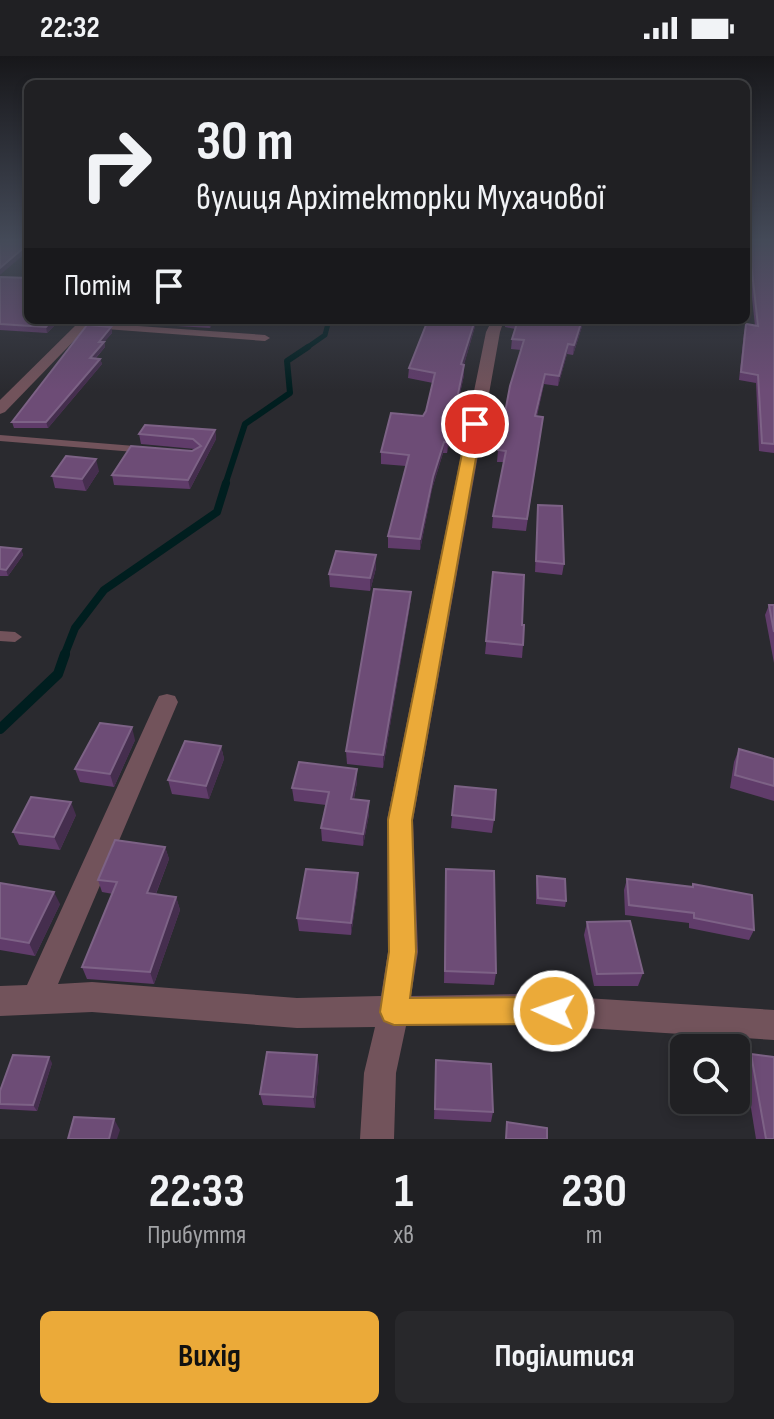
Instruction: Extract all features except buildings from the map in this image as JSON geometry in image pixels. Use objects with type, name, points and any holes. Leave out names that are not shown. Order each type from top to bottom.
[{"type":"street","points":[[0,409],[84,324]]},
{"type":"street","points":[[377,1139],[380,1073],[403,952],[400,820],[496,324]]},
{"type":"street","points":[[35,1001],[167,702]]},
{"type":"street","points":[[0,1001],[92,997],[297,1013],[522,1009],[774,1025]]},
{"type":"lane","points":[[97,324],[265,338]]},
{"type":"lane","points":[[0,438],[164,452]]},
{"type":"waterway","points":[[305,349],[325,335],[328,324]]},
{"type":"waterway","points":[[225,485],[245,424],[290,393],[287,361],[305,349]]},
{"type":"waterway","points":[[64,656],[75,628],[104,590],[217,512],[226,483]]},
{"type":"waterway","points":[[0,729],[58,674],[65,654]]},
{"type":"route","points":[[475,424],[400,820],[403,952],[394,1012],[554,1011]]}]
